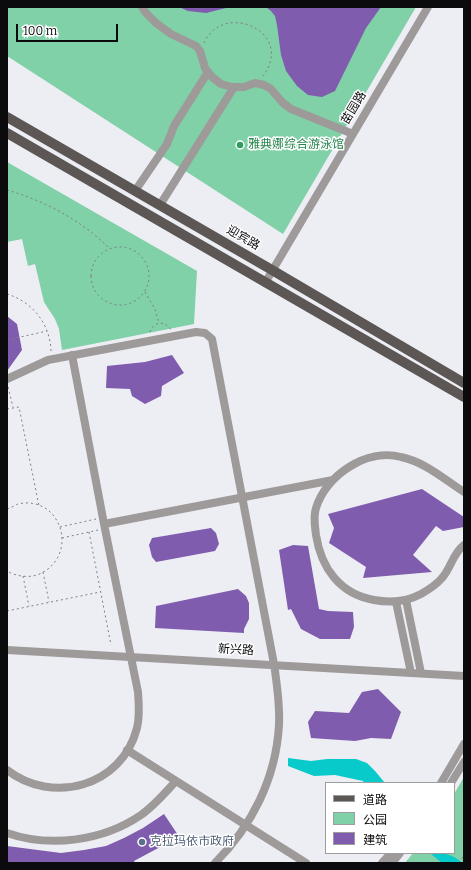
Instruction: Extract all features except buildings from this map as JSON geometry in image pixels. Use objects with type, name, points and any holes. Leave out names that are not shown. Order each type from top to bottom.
[{"type":"main road","name":"迎宾路","points":[[7,117],[464,383]]},
{"type":"main road","points":[[7,133],[464,397]]},
{"type":"street","points":[[142,7],[156,23],[171,34],[196,46],[200,51],[205,68],[212,77],[221,84],[234,87],[244,87],[255,83],[264,85],[271,89],[282,102],[291,109],[352,134]]},
{"type":"street","name":"苗园路","points":[[265,283],[428,7]]},
{"type":"street","points":[[135,191],[167,144],[174,126],[208,72]]},
{"type":"street","points":[[160,205],[234,87]]},
{"type":"street","points":[[7,379],[51,360],[72,355],[200,331],[205,332],[212,338],[274,664],[279,712],[277,745],[273,765],[258,805],[233,844],[215,863]]},
{"type":"street","points":[[8,774],[49,788],[74,787],[98,778],[118,762],[127,750],[136,730],[139,717],[138,692],[72,355]]},
{"type":"street","points":[[464,492],[418,462],[400,456],[369,458],[353,463],[333,480],[318,501],[314,520],[320,555],[326,567],[333,577],[346,590],[370,600],[396,602],[406,600],[429,589],[442,578],[460,548],[464,545]]},
{"type":"street","points":[[104,523],[333,480]]},
{"type":"street","points":[[406,600],[421,673]]},
{"type":"street","points":[[396,602],[411,673]]},
{"type":"street","name":"新兴路","points":[[7,650],[464,676]]},
{"type":"street","points":[[442,782],[464,744]]},
{"type":"street","points":[[127,750],[306,863]]},
{"type":"street","points":[[452,782],[464,762]]},
{"type":"street","points":[[7,833],[38,839],[75,840],[111,830],[140,815],[164,795],[176,781]]},
{"type":"street","points":[[382,863],[390,854]]},
{"type":"street","points":[[392,863],[399,854]]},
{"type":"path","points":[[202,58],[203,46],[207,36],[218,24]]},
{"type":"path","points":[[255,83],[264,75],[269,65],[272,53],[270,42],[264,32]]},
{"type":"path","points":[[7,190],[32,198],[63,213],[90,231],[109,249]]},
{"type":"path","points":[[122,246],[132,249],[140,255],[146,263],[149,272],[149,282],[145,292],[138,299],[128,304],[119,305],[106,301],[96,292],[92,284],[91,275],[93,266],[97,258],[104,251],[109,249],[122,246]]},
{"type":"path","points":[[145,292],[155,310],[159,323]]},
{"type":"path","points":[[7,294],[21,300],[32,308],[41,318],[47,331],[51,360]]},
{"type":"path","points":[[150,340],[151,329],[159,323],[168,325],[173,336]]},
{"type":"path","points":[[7,340],[47,331]]},
{"type":"path","points":[[7,384],[13,408]]},
{"type":"path","points":[[7,409],[19,406],[39,506]]},
{"type":"path","points":[[7,509],[19,504],[39,506],[51,513],[58,522],[62,538],[59,555],[53,565],[43,572],[33,576],[23,576],[7,571]]},
{"type":"path","points":[[60,527],[104,523]]},
{"type":"path","points":[[62,538],[89,532],[104,523]]},
{"type":"path","points":[[89,532],[111,645]]},
{"type":"path","points":[[43,572],[49,602]]},
{"type":"path","points":[[23,576],[29,607]]},
{"type":"path","points":[[7,611],[101,592]]},
{"type":"path","points":[[460,862],[464,855]]},
{"type":"green space","name":"雅典娜综合游泳馆","points":[[7,7],[416,7],[283,234],[7,56]]},
{"type":"green space","points":[[7,162],[197,271],[194,324],[62,350],[59,329],[55,319],[44,302],[35,264],[28,266],[22,239],[7,242]]},
{"type":"green space","points":[[464,777],[464,863],[405,863],[412,854],[455,854],[455,792]]},
{"type":"water","points":[[288,758],[311,761],[327,759],[356,759],[367,763],[384,782],[364,782],[335,775],[314,776],[288,766]]},
{"type":"water","points":[[431,854],[448,855],[462,863],[442,863]]},
{"type":"place","name":"雅典娜综合游泳馆","points":[[240,145]]},
{"type":"place","name":"克拉玛依市政府","points":[[142,842]]}]
